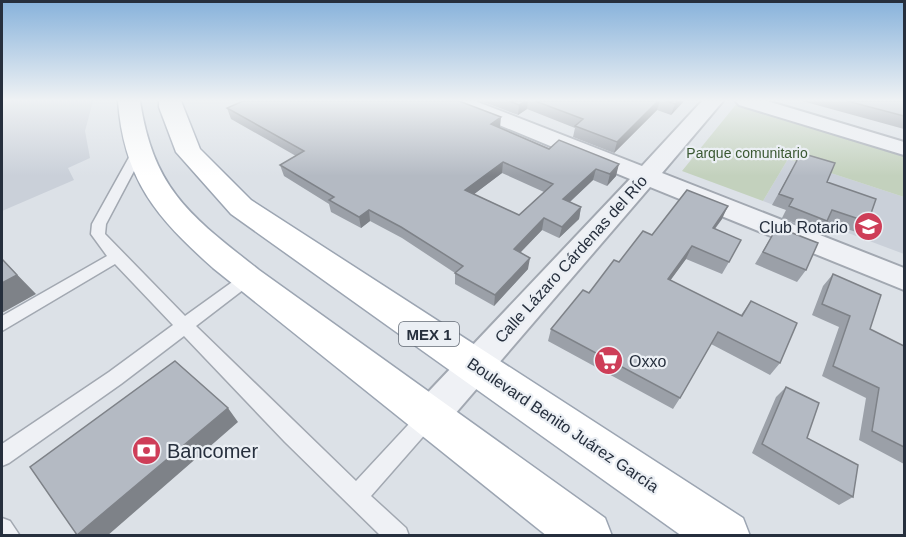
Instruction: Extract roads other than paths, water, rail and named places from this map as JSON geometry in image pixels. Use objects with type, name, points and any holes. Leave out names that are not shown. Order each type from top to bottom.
[{"type":"main road","points":[[131,126],[147,177],[160,197],[193,233],[247,279],[587,536]]},
{"type":"main road","name":"Boulevard Benito Juárez García","points":[[178,126],[189,152],[241,207],[725,536]]},
{"type":"street","points":[[522,126],[904,279]]},
{"type":"street","name":"Calle Lázaro Cárdenas del Río","points":[[429,417],[690,126]]},
{"type":"street","points":[[828,126],[904,149]]},
{"type":"lane","points":[[138,152],[99,224],[98,234],[116,257],[186,325],[292,435],[398,536]]},
{"type":"lane","points":[[2,324],[116,257]]},
{"type":"lane","points":[[2,456],[247,279]]},
{"type":"lane","points":[[356,498],[429,417]]},
{"type":"lane","points":[[2,530],[9,536]]},
{"type":"place","name":"Club Rotario","points":[[869,227]]},
{"type":"place","name":"Oxxo","points":[[608,361]]},
{"type":"place","name":"Bancomer","points":[[146,451]]},
{"type":"park label","name":"Parque comunitario","points":[[747,153]]}]
